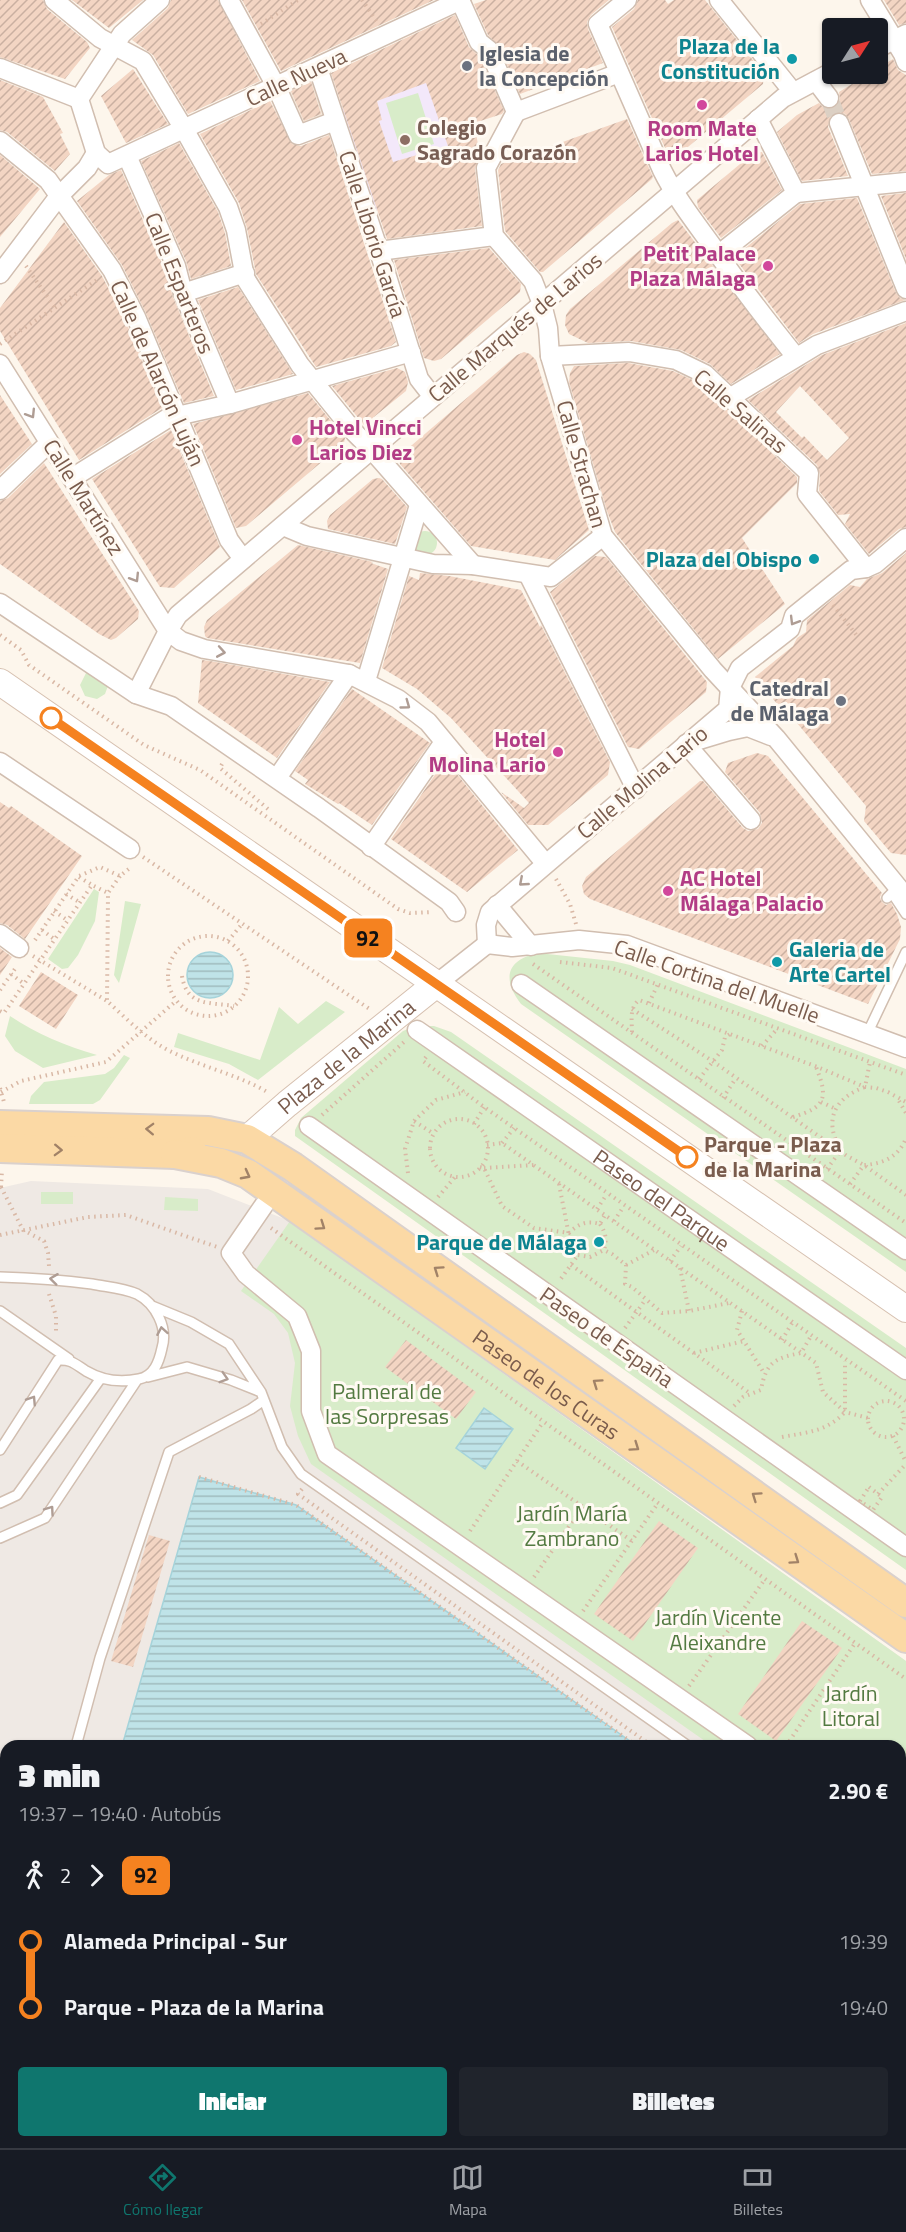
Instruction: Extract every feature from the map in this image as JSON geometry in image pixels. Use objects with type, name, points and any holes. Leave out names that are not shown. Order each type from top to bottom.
[{"type":"main road","points":[[2,1115],[208,1131],[247,1139]]},
{"type":"main road","points":[[0,1148],[175,1154],[247,1139]]},
{"type":"main road","name":"Paseo de los Curas","points":[[247,1139],[302,1173],[906,1603]]},
{"type":"main road","name":"Paseo de los Curas","points":[[175,1154],[221,1164],[248,1174],[906,1638]]},
{"type":"street","points":[[54,0],[143,61],[231,214],[245,278],[282,336],[312,379],[355,433],[473,565]]},
{"type":"street","points":[[91,160],[79,99],[112,39],[160,0]]},
{"type":"street","points":[[229,0],[276,86],[298,135],[335,121]]},
{"type":"street","points":[[461,0],[479,42],[489,50],[516,112]]},
{"type":"street","name":"Calle Nueva","points":[[130,158],[184,129],[318,68],[442,4],[461,0]]},
{"type":"street","points":[[627,0],[598,24],[674,193],[796,357]]},
{"type":"street","points":[[719,0],[788,95]]},
{"type":"street","points":[[870,0],[903,45],[888,47]]},
{"type":"street","points":[[0,68],[79,99]]},
{"type":"street","name":"Calle Liborio García","points":[[318,68],[419,379],[433,397]]},
{"type":"street","points":[[379,251],[494,236],[486,168],[516,112],[619,73]]},
{"type":"street","name":"Calle Marqués de Larios","points":[[136,694],[178,615],[758,119],[788,95],[822,78]]},
{"type":"street","points":[[816,81],[829,98]]},
{"type":"street","points":[[758,119],[796,193]]},
{"type":"street","points":[[839,123],[906,289]]},
{"type":"street","name":"Calle de Alarcón Luján","points":[[0,141],[48,180],[123,288],[229,540],[243,559]]},
{"type":"street","points":[[91,160],[108,164],[130,158]]},
{"type":"street","name":"Calle Esparteros","points":[[130,158],[176,266],[183,293],[230,404]]},
{"type":"street","points":[[0,274],[59,196],[91,160]]},
{"type":"street","points":[[718,255],[796,193],[906,182]]},
{"type":"street","name":"Calle Strachan","points":[[494,236],[533,281],[542,304],[549,328],[550,356],[603,536],[712,670],[776,738],[906,897]]},
{"type":"street","points":[[183,293],[244,273]]},
{"type":"street","points":[[731,397],[817,345],[906,311]]},
{"type":"street","points":[[72,478],[168,418],[230,404],[411,352]]},
{"type":"street","name":"Calle Salinas","points":[[550,356],[629,352],[676,360],[705,374],[809,472],[807,494],[866,568]]},
{"type":"street","name":"Calle Martínez","points":[[0,364],[168,631]]},
{"type":"street","points":[[0,490],[49,443]]},
{"type":"street","points":[[277,778],[358,678],[404,558],[419,505]]},
{"type":"street","points":[[283,525],[307,536],[433,564],[473,565],[551,577],[603,536]]},
{"type":"street","name":"Calle Molina Lario","points":[[487,944],[486,925],[490,912],[728,709],[730,688],[740,668],[790,629],[794,616],[826,596],[851,570],[875,564],[906,538]]},
{"type":"street","points":[[528,574],[636,789]]},
{"type":"street","points":[[0,603],[136,694],[171,706],[277,778],[448,902],[456,912]]},
{"type":"street","points":[[168,631],[181,641],[204,649],[358,678],[398,699],[428,722],[545,863]]},
{"type":"street","name":"Plaza de la Marina","points":[[0,682],[435,985],[247,1139]]},
{"type":"street","points":[[751,820],[686,744],[729,730],[748,727],[776,738]]},
{"type":"street","points":[[371,847],[444,742]]},
{"type":"street","points":[[0,762],[136,853]]},
{"type":"street","points":[[497,905],[531,946]]},
{"type":"street","points":[[0,934],[23,950]]},
{"type":"street","name":"Calle Cortina del Muelle","points":[[487,944],[512,947],[579,940],[627,945],[906,1048]]},
{"type":"street","points":[[487,944],[435,985],[548,1060],[906,1310]]},
{"type":"street","points":[[523,977],[710,1115],[906,1250]]},
{"type":"street","name":"Paseo del Parque","points":[[417,1030],[906,1370]]},
{"type":"street","name":"Paseo de España","points":[[309,1126],[906,1547]]},
{"type":"street","points":[[264,1205],[231,1253],[246,1274],[297,1316],[311,1351],[311,1411],[327,1454],[739,1740]]},
{"type":"lane","points":[[887,898],[892,893],[906,914]]},
{"type":"lane","points":[[867,1034],[906,952]]},
{"type":"lane","points":[[0,1277],[47,1278],[122,1289],[138,1295],[152,1306],[191,1322],[229,1344],[262,1396],[282,1447],[301,1474],[679,1740]]},
{"type":"lane","points":[[148,1377],[159,1363],[164,1341],[160,1320],[152,1306]]},
{"type":"lane","points":[[0,1311],[88,1372],[101,1378],[114,1382],[137,1380],[187,1367],[231,1380],[262,1396]]},
{"type":"lane","points":[[0,1450],[58,1360],[69,1359]]},
{"type":"lane","points":[[0,1503],[18,1496],[101,1378]]},
{"type":"lane","points":[[0,1538],[45,1518],[137,1380]]},
{"type":"lane","points":[[78,1740],[100,1658],[169,1452],[251,1409],[262,1396]]},
{"type":"path","points":[[247,32],[298,0]]},
{"type":"path","points":[[16,252],[55,308]]},
{"type":"path","points":[[0,344],[112,270]]},
{"type":"path","points":[[826,596],[858,637]]},
{"type":"path","points":[[0,635],[21,650],[29,665],[144,745],[200,770]]},
{"type":"path","points":[[222,764],[220,768],[268,808]]},
{"type":"path","points":[[107,1001],[108,893],[136,853],[358,1001]]},
{"type":"path","points":[[545,863],[570,904],[578,931]]},
{"type":"path","points":[[0,990],[23,950],[42,930],[79,876],[100,867],[120,876]]},
{"type":"path","points":[[79,876],[108,893]]},
{"type":"path","points":[[0,1011],[4,1013],[92,885]]},
{"type":"path","points":[[66,894],[79,902]]},
{"type":"path","points":[[54,911],[68,920]]},
{"type":"path","points":[[228,941],[242,924]]},
{"type":"path","points":[[42,930],[54,939]]},
{"type":"path","points":[[199,937],[228,941],[243,957],[248,978],[242,998],[226,1012],[204,1016],[193,1014],[176,1000],[168,982],[168,972],[175,953],[190,940],[199,937]]},
{"type":"path","points":[[23,950],[107,1001],[141,1031],[172,1052],[252,1083]]},
{"type":"path","points":[[523,977],[533,964],[544,960]]},
{"type":"path","points":[[649,1003],[671,961]]},
{"type":"path","points":[[555,962],[612,968],[906,1075]]},
{"type":"path","points":[[11,974],[23,983]]},
{"type":"path","points":[[182,976],[187,990],[199,1001],[235,1006]]},
{"type":"path","points":[[2,1115],[1,1090],[21,1081],[106,1062],[176,1000]]},
{"type":"path","points":[[632,1033],[632,1009],[639,1000],[865,1087],[888,1092],[906,1102]]},
{"type":"path","points":[[632,1009],[711,1060],[906,1195]]},
{"type":"path","points":[[762,1046],[778,1028]]},
{"type":"path","points":[[309,1126],[417,1030]]},
{"type":"path","points":[[699,1079],[711,1060],[722,1050],[725,1037],[730,1034]]},
{"type":"path","points":[[865,1087],[870,1062]]},
{"type":"path","points":[[793,1117],[810,1112],[821,1102],[825,1089],[815,1066]]},
{"type":"path","points":[[710,1115],[736,1078]]},
{"type":"path","points":[[474,1124],[498,1085]]},
{"type":"path","points":[[841,1150],[832,1128],[836,1108],[852,1092],[865,1087]]},
{"type":"path","points":[[410,1197],[405,1149],[414,1121],[436,1100],[465,1092],[681,1246],[906,1401]]},
{"type":"path","points":[[898,1099],[906,1113]]},
{"type":"path","points":[[821,1102],[836,1108]]},
{"type":"path","points":[[482,1168],[487,1145],[485,1136],[474,1124],[456,1119],[447,1122],[434,1134],[430,1152],[433,1161],[446,1174],[455,1177],[473,1173],[482,1168],[534,1165]]},
{"type":"path","points":[[414,1121],[434,1134]]},
{"type":"path","points":[[502,1143],[514,1128]]},
{"type":"path","points":[[850,1184],[864,1165],[888,1160],[898,1153],[906,1142]]},
{"type":"path","points":[[487,1145],[502,1143],[769,1328],[782,1340],[816,1363],[823,1392],[845,1412],[868,1418]]},
{"type":"path","points":[[827,1169],[841,1150]]},
{"type":"path","points":[[482,1168],[502,1206],[534,1228],[569,1233]]},
{"type":"path","points":[[427,1209],[455,1177]]},
{"type":"path","points":[[559,1183],[570,1246],[578,1255],[590,1257],[603,1250],[606,1242],[605,1232],[600,1224],[593,1222],[576,1226],[569,1233]]},
{"type":"path","points":[[0,1186],[23,1230],[44,1241],[49,1266]]},
{"type":"path","points":[[597,1209],[607,1194]]},
{"type":"path","points":[[614,1221],[624,1206]]},
{"type":"path","points":[[0,1235],[88,1217],[126,1215],[231,1253]]},
{"type":"path","points":[[600,1224],[605,1215]]},
{"type":"path","points":[[280,1235],[906,1679]]},
{"type":"path","points":[[670,1261],[681,1246]]},
{"type":"path","points":[[603,1250],[626,1265]]},
{"type":"path","points":[[626,1265],[654,1250]]},
{"type":"path","points":[[549,1295],[578,1255]]},
{"type":"path","points":[[571,1265],[751,1394]]},
{"type":"path","points":[[626,1265],[625,1284],[662,1312],[689,1311],[730,1303]]},
{"type":"path","points":[[680,1268],[689,1311]]},
{"type":"path","points":[[46,1287],[56,1316],[56,1335]]},
{"type":"path","points":[[615,1342],[646,1299]]},
{"type":"path","points":[[742,1311],[737,1330],[764,1373]]},
{"type":"path","points":[[782,1340],[792,1323]]},
{"type":"path","points":[[722,1418],[742,1396],[760,1390],[764,1373],[778,1358],[801,1353],[811,1336]]},
{"type":"path","points":[[694,1353],[744,1341]]},
{"type":"path","points":[[757,1442],[813,1431],[833,1424],[845,1412],[845,1360]]},
{"type":"path","points":[[897,1404],[899,1396]]},
{"type":"path","points":[[887,1400],[897,1404],[903,1412],[904,1423],[898,1433],[893,1436],[878,1435],[871,1428],[868,1418],[871,1409],[878,1402],[887,1400]]},
{"type":"path","points":[[459,1546],[543,1422]]},
{"type":"path","points":[[878,1494],[906,1463],[893,1436]]},
{"type":"path","points":[[517,1461],[632,1541]]},
{"type":"path","points":[[199,1477],[296,1505],[629,1740]]},
{"type":"path","points":[[307,1500],[644,1740]]},
{"type":"path","points":[[573,1625],[658,1503]]},
{"type":"path","points":[[525,1591],[583,1506]]},
{"type":"path","points":[[680,1699],[765,1579]]},
{"type":"path","points":[[790,1740],[855,1643]]},
{"type":"shaded area","name":"Colegio Sagrado Corazón","points":[[424,75],[450,145],[406,199],[375,210],[341,108],[373,104]]},
{"type":"shaded area","points":[[313,78],[326,119],[302,128],[282,92]]},
{"type":"shaded area","points":[[31,1181],[208,1189],[290,1221],[906,1661],[906,1740],[629,1740],[296,1505],[199,1477],[124,1740],[0,1740],[0,1188]]},
{"type":"green space","points":[[418,93],[434,144],[402,154],[386,103]]},
{"type":"green space","points":[[425,531],[434,534],[437,543],[434,552],[425,555],[416,552],[413,543],[416,534]]},
{"type":"green space","points":[[93,670],[109,683],[105,694],[97,699],[85,696],[80,685],[86,673]]},
{"type":"green space","points":[[94,889],[99,892],[95,921],[78,955],[68,968],[62,969],[48,959]]},
{"type":"green space","points":[[125,901],[141,904],[119,983],[114,975]]},
{"type":"green space","points":[[538,953],[630,965],[906,1069],[906,1272],[521,1004],[511,986],[510,972],[519,960]]},
{"type":"green space","points":[[326,1001],[345,1012],[258,1080],[229,1064],[174,1047],[178,1033],[260,1060],[279,1007],[298,1024]]},
{"type":"green space","points":[[10,1016],[52,1039],[97,1055],[43,1068],[15,1051],[5,1036]]},
{"type":"green space","name":"Parque de Málaga","points":[[415,1026],[434,1026],[451,1032],[906,1348],[906,1570],[295,1136],[295,1130],[301,1118],[403,1031]]},
{"type":"green space","points":[[124,1055],[130,1058],[100,1100],[93,1104],[29,1104],[31,1096],[44,1082],[105,1074],[114,1068]]},
{"type":"green space","points":[[291,1179],[906,1615],[906,1624],[288,1185]]},
{"type":"green space","points":[[41,1192],[73,1192],[73,1204],[41,1204]]},
{"type":"green space","points":[[165,1197],[198,1199],[198,1211],[164,1210]]},
{"type":"green space","name":"Palmeral de las Sorpresas","points":[[290,1221],[906,1661],[906,1740],[703,1740],[311,1464],[298,1436],[290,1406],[295,1363],[288,1333],[274,1314],[241,1291]]},
{"type":"water","points":[[210,952],[226,959],[233,975],[226,991],[210,998],[194,991],[187,975],[194,959]]},
{"type":"water","points":[[484,1408],[513,1429],[485,1469],[456,1448]]},
{"type":"water","points":[[199,1477],[296,1505],[629,1740],[124,1740]]},
{"type":"building","points":[[0,0],[43,0],[47,9],[87,42],[90,48],[65,79],[0,57]]},
{"type":"building","points":[[72,0],[143,0],[109,28]]},
{"type":"building","points":[[171,0],[218,0],[260,81],[188,114],[153,55],[132,40],[168,8]]},
{"type":"building","points":[[242,0],[434,0],[281,71]]},
{"type":"building","points":[[486,0],[609,0],[591,15],[587,22],[603,63],[520,94],[499,46],[488,35],[474,4]]},
{"type":"building","points":[[638,0],[665,0],[668,4],[674,0],[705,0],[764,74],[763,84],[676,157],[669,157],[612,27],[634,9]]},
{"type":"building","points":[[884,0],[906,0],[906,23],[899,25]]},
{"type":"building","points":[[455,15],[469,47],[480,57],[504,111],[502,114],[474,123],[480,155],[475,169],[482,226],[387,239],[331,73]],"holes":[[[426,83],[448,146],[393,162],[379,121],[382,120],[377,101]]]},
{"type":"building","points":[[893,59],[898,70],[906,75],[906,171],[872,174],[849,119],[840,112],[831,116],[828,127],[848,176],[802,181],[777,132],[797,115],[819,103],[825,109],[835,107],[840,102],[839,92],[852,84],[888,84],[888,62]]},
{"type":"building","points":[[133,69],[168,124],[126,143],[101,96]]},
{"type":"building","points":[[0,80],[43,97],[63,133],[60,134],[70,154],[55,171],[7,132],[0,130]]},
{"type":"building","points":[[311,82],[321,114],[304,121],[291,91]]},
{"type":"building","points":[[270,101],[292,144],[301,146],[329,135],[396,342],[391,346],[316,367],[256,274],[247,228],[239,203],[200,134]]},
{"type":"building","points":[[627,119],[652,179],[543,272],[540,272],[505,231],[498,170],[501,164]]},
{"type":"building","points":[[179,143],[218,212],[225,233],[231,266],[191,279],[186,261],[141,161]]},
{"type":"building","points":[[762,152],[782,190],[721,238],[698,207],[697,200],[752,154]]},
{"type":"building","points":[[0,155],[40,189],[0,237]]},
{"type":"building","points":[[121,170],[165,270],[173,297],[214,396],[184,403],[146,313],[122,265],[77,201],[109,175]]},
{"type":"building","points":[[906,193],[906,259],[881,196]]},
{"type":"building","points":[[857,198],[896,293],[905,300],[813,334],[799,343],[734,257],[800,204]]},
{"type":"building","points":[[678,220],[780,354],[731,384],[710,364],[681,350],[631,341],[588,343],[569,334],[565,325],[566,315],[570,309]]},
{"type":"building","points":[[64,222],[102,276],[126,322],[162,408],[79,460],[0,331],[0,308]]},
{"type":"building","points":[[489,248],[521,284],[520,292],[441,359],[434,361],[424,358],[394,260]]},
{"type":"building","points":[[238,287],[293,374],[236,390],[198,300]]},
{"type":"building","points":[[906,323],[906,527],[899,529],[869,554],[845,524],[850,514],[838,515],[819,491],[820,474],[817,465],[748,400],[822,355]],"holes":[[[800,386],[849,438],[827,460],[776,412]]]},
{"type":"building","points":[[524,352],[536,360],[589,530],[555,560],[471,546],[400,464],[398,457],[517,355]]},
{"type":"building","points":[[628,363],[673,371],[699,383],[797,477],[797,483],[742,538],[785,604],[718,659],[615,532],[607,511],[569,382],[570,373],[574,366]]},
{"type":"building","points":[[397,368],[405,372],[408,382],[406,391],[364,425],[332,386]]},
{"type":"building","points":[[308,393],[345,438],[344,443],[246,526],[236,528],[193,424]]},
{"type":"building","points":[[0,395],[32,444],[0,474]]},
{"type":"building","points":[[171,430],[220,547],[174,588],[160,587],[92,479]]},
{"type":"building","points":[[44,463],[139,611],[138,619],[111,640],[99,634],[0,564],[0,501],[8,498]]},
{"type":"building","points":[[379,478],[407,507],[395,544],[328,529],[327,521],[330,515],[373,479]]},
{"type":"building","points":[[298,545],[373,562],[371,563],[388,569],[360,663],[205,636],[204,627],[207,620]]},
{"type":"building","name":"Catedral de Málaga","points":[[906,553],[906,855],[891,853],[864,821],[866,806],[787,711],[782,710],[755,677],[793,646],[797,638],[806,632],[807,620],[850,585],[860,587],[867,579],[882,573]]},
{"type":"building","points":[[595,556],[606,557],[707,682],[706,692],[639,749],[628,747],[550,592]]},
{"type":"building","points":[[420,573],[449,576],[521,590],[540,627],[541,625],[610,762],[608,775],[548,825],[528,825],[501,792],[524,808],[529,803],[451,718],[417,689],[382,668],[409,576],[419,580]]},
{"type":"building","points":[[202,660],[330,682],[277,758],[198,703]]},
{"type":"building","points":[[352,689],[430,743],[372,825],[305,784],[308,780],[295,771]]},
{"type":"building","points":[[757,753],[768,756],[882,893],[880,897],[882,902],[886,905],[891,903],[897,914],[901,927],[900,939],[868,1004],[590,899],[584,894],[582,886],[586,877],[700,781],[703,781],[743,828],[748,831],[758,829],[762,823],[760,813],[725,772],[728,763]]},
{"type":"building","points":[[443,763],[448,763],[518,850],[467,892],[391,839]]},
{"type":"building","points":[[0,802],[9,808],[11,806],[82,856],[25,939],[7,925],[0,923]]},
{"type":"building","points":[[0,948],[12,957],[0,975]]},
{"type":"building","points":[[41,972],[78,995],[56,1029],[19,1006]]},
{"type":"building","points":[[406,1340],[476,1392],[456,1419],[385,1367]]},
{"type":"building","points":[[659,1521],[698,1548],[633,1641],[594,1614]]},
{"type":"building","points":[[149,1535],[170,1541],[133,1667],[111,1661]]},
{"type":"building","points":[[802,1621],[842,1648],[777,1740],[738,1714]]},
{"type":"tunnel","points":[[829,98],[839,123]]},
{"type":"bus line","name":"92","points":[[51,718],[687,1157]]},
{"type":"place","name":"Plaza de la Constitución","points":[[792,59]]},
{"type":"place","name":"Iglesia de la Concepción","points":[[467,66]]},
{"type":"place","name":"Room Mate Larios Hotel","points":[[702,105]]},
{"type":"place","name":"Colegio Sagrado Corazón","points":[[405,140]]},
{"type":"place","name":"Petit Palace Plaza Málaga","points":[[768,266]]},
{"type":"place","name":"Hotel Vincci Larios Diez","points":[[297,440]]},
{"type":"place","name":"Plaza del Obispo","points":[[814,559]]},
{"type":"place","name":"Catedral de Málaga","points":[[841,701]]},
{"type":"place","name":"Hotel Molina Lario","points":[[558,752]]},
{"type":"place","name":"AC Hotel Málaga Palacio","points":[[668,891]]},
{"type":"place","name":"Galeria de Arte Cartel","points":[[777,962]]},
{"type":"place","name":"Parque - Plaza de la Marina","points":[[687,1157]]},
{"type":"place","name":"Parque de Málaga","points":[[599,1242]]},
{"type":"park label","name":"Jardín María Zambrano","points":[[572,1526]]},
{"type":"park label","name":"Jardín Vicente Aleixandre","points":[[718,1630]]},
{"type":"park label","name":"Jardín Litoral","points":[[851,1706]]}]
